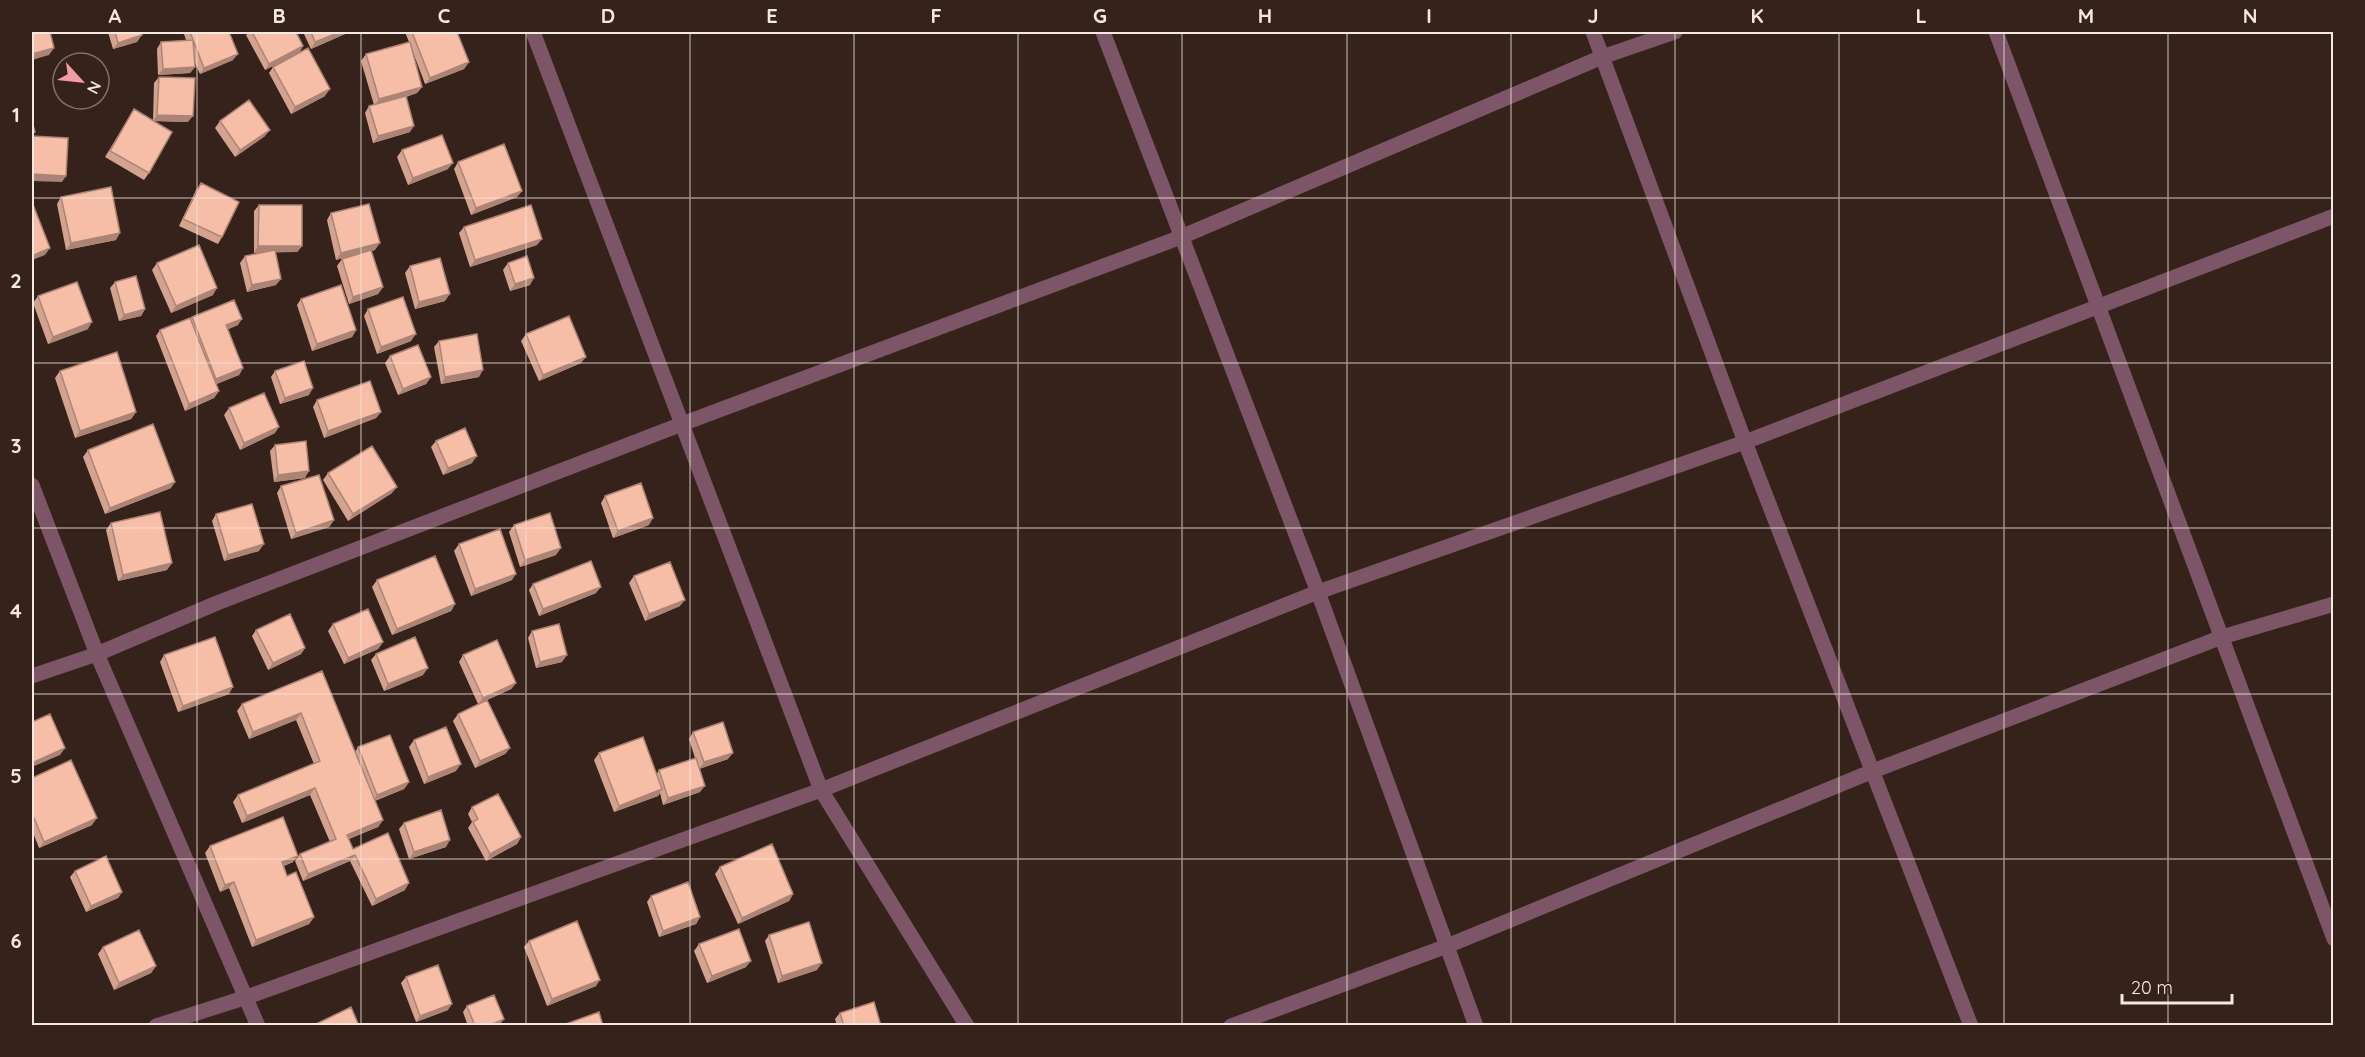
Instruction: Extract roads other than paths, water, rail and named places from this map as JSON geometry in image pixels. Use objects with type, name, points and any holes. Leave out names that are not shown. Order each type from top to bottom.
[{"type":"street","points":[[533,32],[821,790],[967,1026]]},
{"type":"street","points":[[1103,32],[1318,592],[1476,1026]]},
{"type":"street","points":[[1593,32],[1745,442],[1971,1026]]},
{"type":"street","points":[[32,676],[97,654],[217,603],[682,424],[1181,237],[1602,57],[1675,32]]},
{"type":"street","points":[[1996,32],[2334,939]]},
{"type":"street","points":[[156,1026],[247,997],[821,790],[1318,592],[1745,442],[2334,216]]},
{"type":"street","points":[[32,485],[97,654],[258,1026]]},
{"type":"street","points":[[1232,1026],[1447,946],[1872,771],[2222,637],[2334,604]]}]
